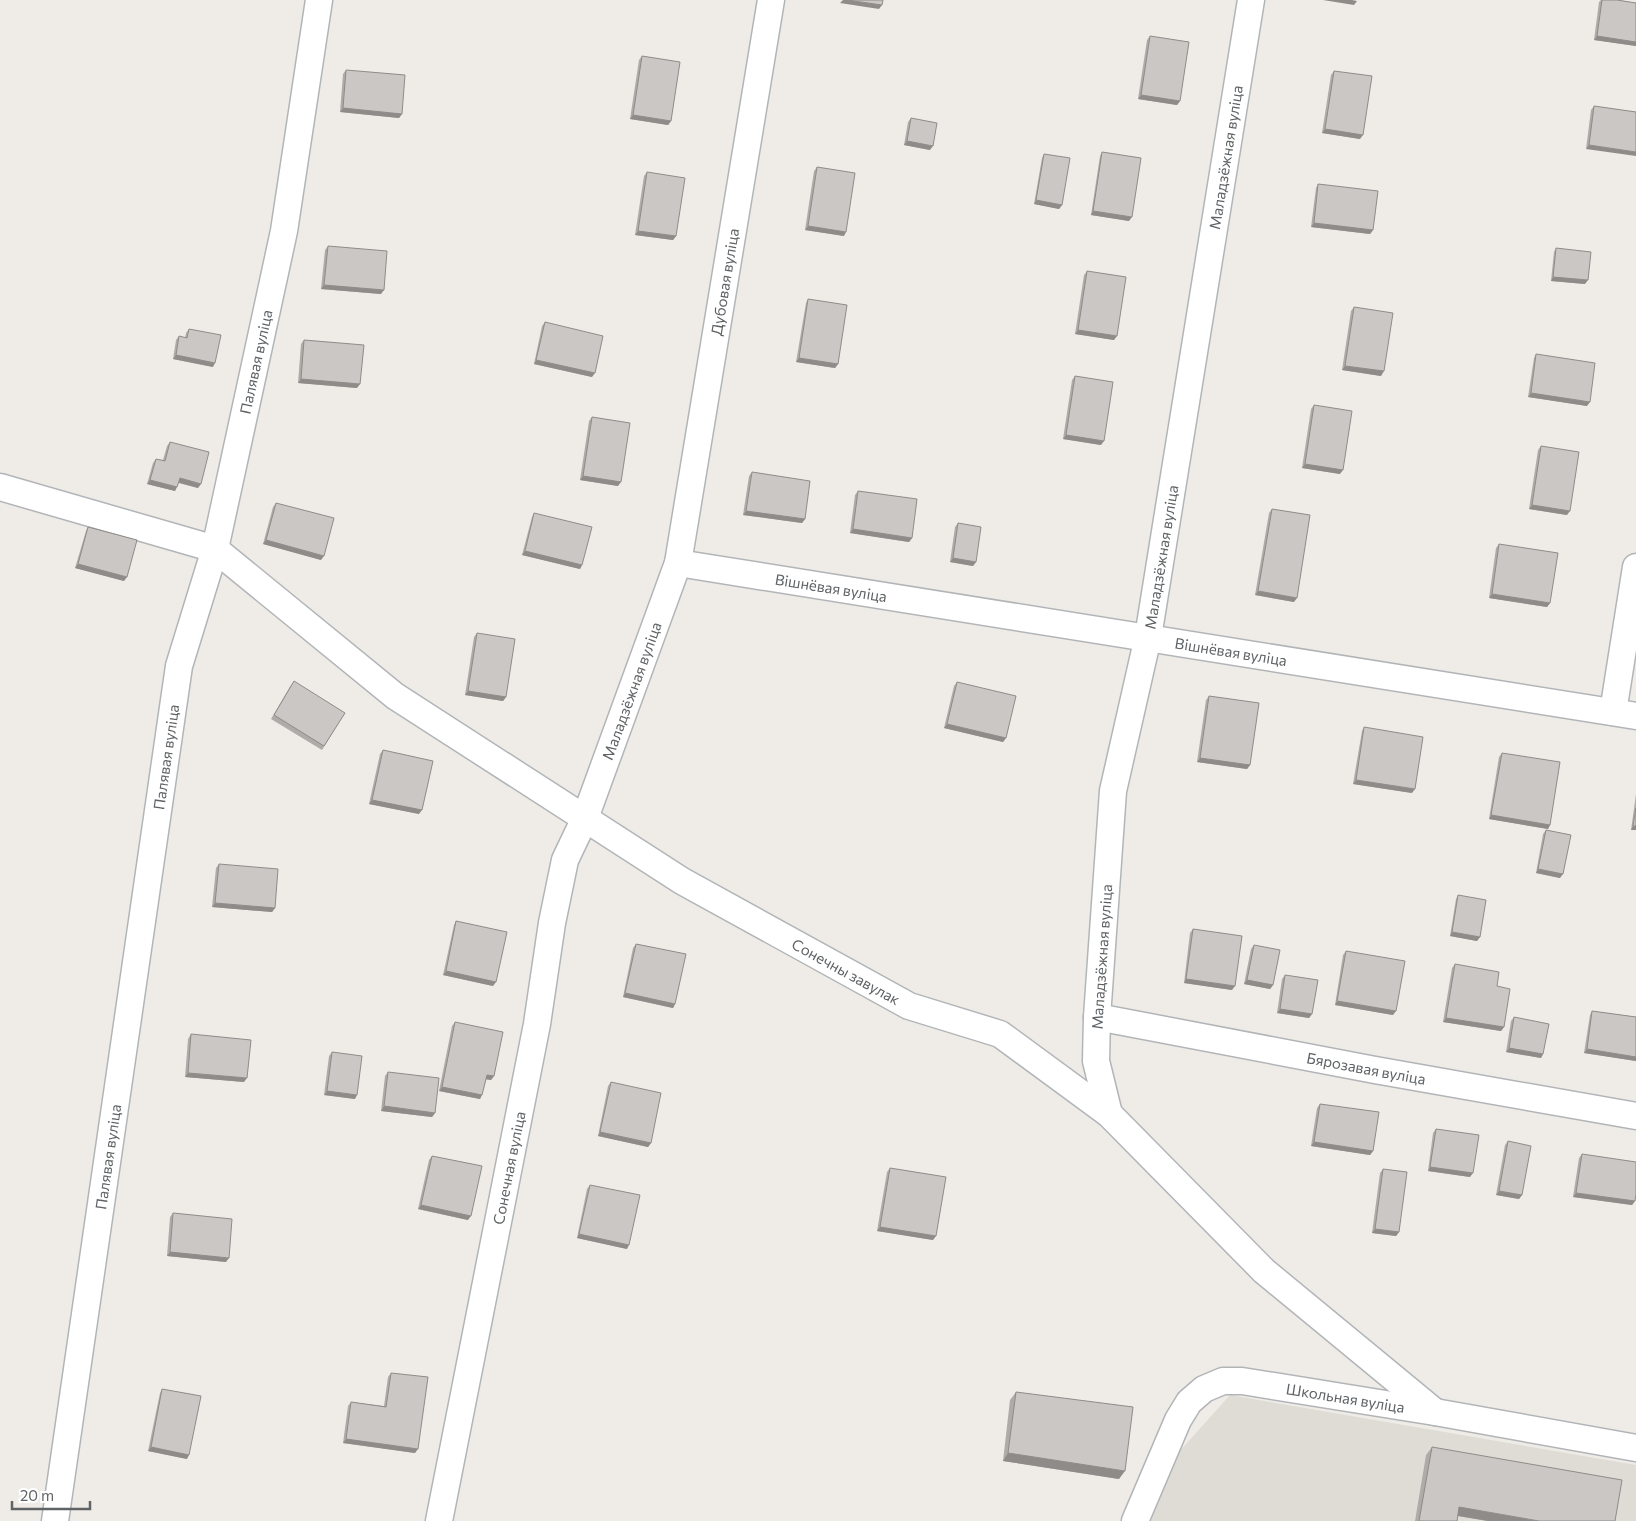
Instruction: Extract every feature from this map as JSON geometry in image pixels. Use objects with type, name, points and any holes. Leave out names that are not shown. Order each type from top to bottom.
[{"type":"street","name":"Палявая вуліца","points":[[55,1521],[179,666],[214,549],[284,231],[319,0]]},
{"type":"street","name":"Дубовая вуліца","points":[[678,563],[771,0]]},
{"type":"street","name":"Маладзёжная вуліца","points":[[1109,1114],[1096,1060],[1097,1016],[1114,791],[1148,637],[1251,0]]},
{"type":"street","points":[[0,487],[214,549]]},
{"type":"street","name":"Сонечны завулак","points":[[214,549],[396,696],[682,881],[908,1006],[1000,1034],[1109,1114],[1264,1272],[1435,1412]]},
{"type":"street","name":"Вішнёвая вуліца","points":[[678,563],[1624,714]]},
{"type":"street","name":"Маладзёжная вуліца","points":[[585,818],[678,563]]},
{"type":"street","points":[[1624,714],[1636,567]]},
{"type":"street","name":"Сонечная вуліца","points":[[439,1521],[537,1024],[552,923],[565,860],[585,818]]},
{"type":"street","name":"Бярозавая вуліца","points":[[1097,1016],[1375,1070],[1636,1116]]},
{"type":"street","name":"Школьная вуліца","points":[[1135,1521],[1178,1420],[1189,1402],[1204,1389],[1223,1381],[1242,1380],[1636,1448]]},
{"type":"shaded area","points":[[1230,1395],[1636,1465],[1636,1521],[1149,1521],[1177,1454]]},
{"type":"building","points":[[847,0],[883,0],[882,5]]},
{"type":"building","points":[[1602,0],[1636,3],[1636,42],[1597,36]]},
{"type":"building","points":[[1150,36],[1189,42],[1180,101],[1141,95]]},
{"type":"building","points":[[642,56],[680,62],[671,121],[633,115]]},
{"type":"building","points":[[346,70],[405,75],[402,114],[343,108]]},
{"type":"building","points":[[1334,71],[1372,76],[1363,135],[1325,129]]},
{"type":"building","points":[[1594,106],[1636,112],[1636,152],[1589,145]]},
{"type":"building","points":[[911,118],[937,123],[933,146],[907,141]]},
{"type":"building","points":[[1102,152],[1141,158],[1132,217],[1093,211]]},
{"type":"building","points":[[1044,154],[1070,158],[1062,205],[1036,200]]},
{"type":"building","points":[[817,167],[855,173],[846,232],[808,226]]},
{"type":"building","points":[[647,172],[685,178],[676,236],[638,231]]},
{"type":"building","points":[[1318,184],[1378,191],[1373,230],[1314,223]]},
{"type":"building","points":[[328,246],[387,251],[384,290],[324,285]]},
{"type":"building","points":[[1556,248],[1591,252],[1588,280],[1553,277]]},
{"type":"building","points":[[1087,271],[1126,277],[1117,336],[1078,330]]},
{"type":"building","points":[[808,299],[847,305],[838,364],[799,358]]},
{"type":"building","points":[[1354,307],[1393,313],[1384,371],[1345,366]]},
{"type":"building","points":[[545,322],[603,336],[595,373],[536,360]]},
{"type":"building","points":[[189,329],[221,335],[215,363],[176,355],[179,336],[187,338]]},
{"type":"building","points":[[304,340],[364,345],[360,384],[301,379]]},
{"type":"building","points":[[1536,354],[1595,363],[1590,402],[1531,393]]},
{"type":"building","points":[[1075,376],[1113,382],[1104,441],[1066,435]]},
{"type":"building","points":[[1314,405],[1352,411],[1343,470],[1305,464]]},
{"type":"building","points":[[592,417],[630,423],[621,482],[583,476]]},
{"type":"building","points":[[170,442],[209,452],[201,484],[180,478],[177,487],[150,480],[156,459],[165,461]]},
{"type":"building","points":[[1541,446],[1579,452],[1570,511],[1532,505]]},
{"type":"building","points":[[752,472],[810,481],[805,519],[746,511]]},
{"type":"building","points":[[858,491],[917,499],[912,538],[853,529]]},
{"type":"building","points":[[276,503],[334,518],[324,556],[266,540]]},
{"type":"building","points":[[1272,509],[1310,515],[1297,598],[1258,591]]},
{"type":"building","points":[[534,513],[592,527],[582,565],[525,551]]},
{"type":"building","points":[[958,523],[981,527],[976,562],[953,558]]},
{"type":"building","points":[[88,527],[137,540],[127,577],[78,564]]},
{"type":"building","points":[[1499,544],[1558,553],[1550,603],[1492,594]]},
{"type":"building","points":[[477,633],[515,639],[506,697],[468,691]]},
{"type":"building","points":[[294,681],[345,713],[324,746],[274,715]]},
{"type":"building","points":[[957,682],[1016,696],[1006,738],[947,724]]},
{"type":"building","points":[[1209,696],[1259,703],[1250,765],[1200,758]]},
{"type":"building","points":[[1364,727],[1423,737],[1415,789],[1356,780]]},
{"type":"building","points":[[383,750],[433,761],[422,810],[372,800]]},
{"type":"building","points":[[1502,753],[1560,762],[1550,825],[1491,815]]},
{"type":"building","points":[[1636,808],[1636,826],[1633,826]]},
{"type":"building","points":[[1546,830],[1571,835],[1563,874],[1538,869]]},
{"type":"building","points":[[219,864],[278,869],[275,908],[215,903]]},
{"type":"building","points":[[1458,895],[1486,900],[1480,937],[1452,932]]},
{"type":"building","points":[[456,921],[507,932],[496,982],[446,971]]},
{"type":"building","points":[[1193,929],[1242,936],[1235,986],[1186,979]]},
{"type":"building","points":[[636,944],[686,954],[675,1004],[625,993]]},
{"type":"building","points":[[1254,945],[1280,950],[1273,985],[1247,980]]},
{"type":"building","points":[[1346,951],[1405,961],[1396,1011],[1337,1001]]},
{"type":"building","points":[[1455,964],[1499,972],[1497,986],[1510,989],[1504,1027],[1446,1018]]},
{"type":"building","points":[[1285,975],[1318,980],[1312,1014],[1280,1009]]},
{"type":"building","points":[[1592,1011],[1636,1017],[1636,1057],[1587,1049]]},
{"type":"building","points":[[1514,1017],[1549,1024],[1543,1054],[1509,1048]]},
{"type":"building","points":[[455,1022],[503,1032],[494,1076],[487,1075],[482,1095],[442,1087]]},
{"type":"building","points":[[191,1034],[251,1040],[247,1078],[188,1073]]},
{"type":"building","points":[[332,1052],[362,1056],[357,1095],[327,1091]]},
{"type":"building","points":[[388,1072],[439,1078],[435,1113],[384,1106]]},
{"type":"building","points":[[611,1082],[661,1093],[651,1143],[600,1132]]},
{"type":"building","points":[[1320,1104],[1379,1112],[1373,1151],[1314,1142]]},
{"type":"building","points":[[1436,1129],[1479,1135],[1473,1173],[1430,1167]]},
{"type":"building","points":[[1508,1141],[1531,1146],[1522,1195],[1499,1191]]},
{"type":"building","points":[[1582,1154],[1636,1162],[1635,1201],[1576,1193]]},
{"type":"building","points":[[432,1156],[482,1166],[471,1216],[421,1205]]},
{"type":"building","points":[[890,1168],[946,1177],[936,1236],[880,1227]]},
{"type":"building","points":[[1383,1169],[1407,1172],[1399,1232],[1375,1229]]},
{"type":"building","points":[[590,1185],[640,1195],[629,1245],[579,1234]]},
{"type":"building","points":[[173,1213],[232,1219],[229,1258],[170,1252]]},
{"type":"building","points":[[391,1373],[428,1377],[418,1449],[346,1439],[351,1402],[386,1407]]},
{"type":"building","points":[[162,1389],[201,1396],[189,1455],[151,1447]]},
{"type":"building","points":[[1016,1392],[1133,1407],[1125,1471],[1008,1453]]},
{"type":"building","points":[[1432,1447],[1622,1480],[1615,1521],[1539,1521],[1459,1507],[1457,1521],[1419,1521]]}]
